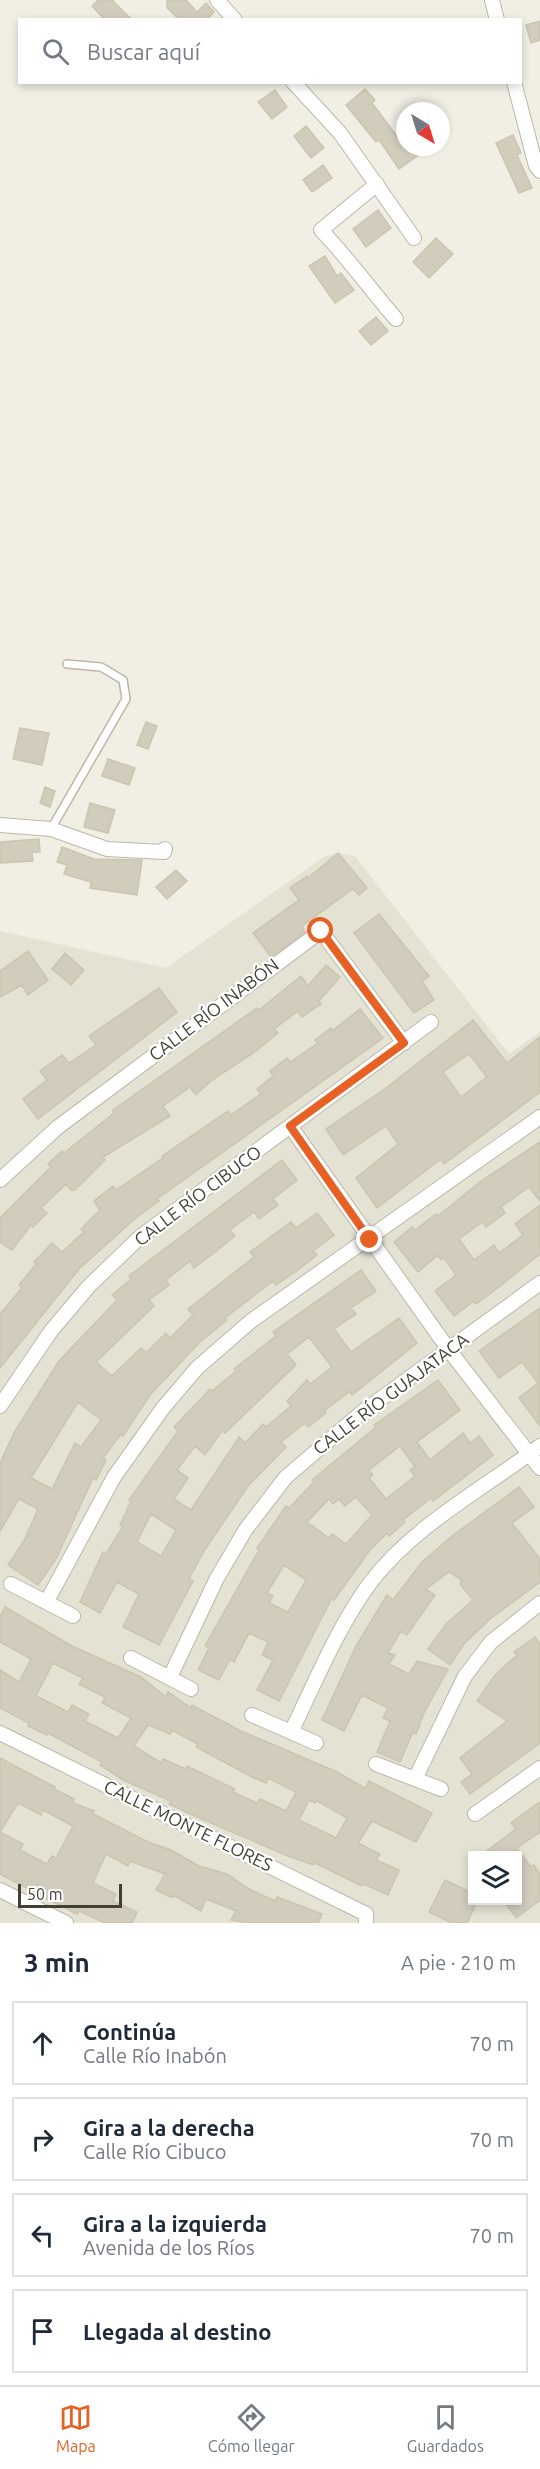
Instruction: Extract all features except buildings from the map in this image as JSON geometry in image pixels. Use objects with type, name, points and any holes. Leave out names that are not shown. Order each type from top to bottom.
[{"type":"street","points":[[217,0],[233,18]]},
{"type":"street","points":[[492,0],[496,18]]},
{"type":"street","points":[[295,84],[340,133],[414,238]]},
{"type":"street","points":[[515,84],[536,166],[540,171]]},
{"type":"street","points":[[376,184],[321,230],[353,263],[358,274],[396,319]]},
{"type":"street","points":[[0,825],[51,829],[107,849],[164,852],[165,849]]},
{"type":"street","name":"CALLE RÍO INABÓN","points":[[0,1180],[58,1127],[321,931],[404,1043]]},
{"type":"street","name":"CALLE RÍO CIBUCO","points":[[0,1406],[51,1330],[89,1286],[140,1237],[431,1022]]},
{"type":"street","points":[[47,1602],[114,1477],[163,1408],[196,1368],[251,1322],[370,1240],[540,1117]]},
{"type":"street","points":[[290,1126],[449,1350],[535,1451],[540,1468]]},
{"type":"street","name":"CALLE RÍO GUAJATACA","points":[[170,1677],[217,1578],[246,1529],[286,1477],[361,1413],[540,1283]]},
{"type":"street","points":[[291,1732],[342,1630],[370,1583],[414,1537],[535,1451]]},
{"type":"street","points":[[11,1584],[73,1616]]},
{"type":"street","points":[[415,1779],[465,1676],[490,1642],[540,1603]]},
{"type":"street","points":[[131,1658],[191,1689]]},
{"type":"street","points":[[252,1715],[316,1743]]},
{"type":"street","name":"CALLE MONTE FLORES","points":[[0,1733],[366,1914],[366,1923]]},
{"type":"street","points":[[376,1764],[441,1789]]},
{"type":"street","points":[[475,1814],[540,1768]]},
{"type":"street","points":[[0,1890],[66,1923]]},
{"type":"lane","points":[[51,829],[106,729],[126,699],[123,680],[101,667],[67,664]]},
{"type":"shaded area","points":[[338,853],[355,856],[509,1054],[540,1032],[540,1923],[0,1923],[0,931],[166,968],[325,856]]},
{"type":"route","points":[[321,931],[404,1043],[290,1126],[370,1240]]}]
